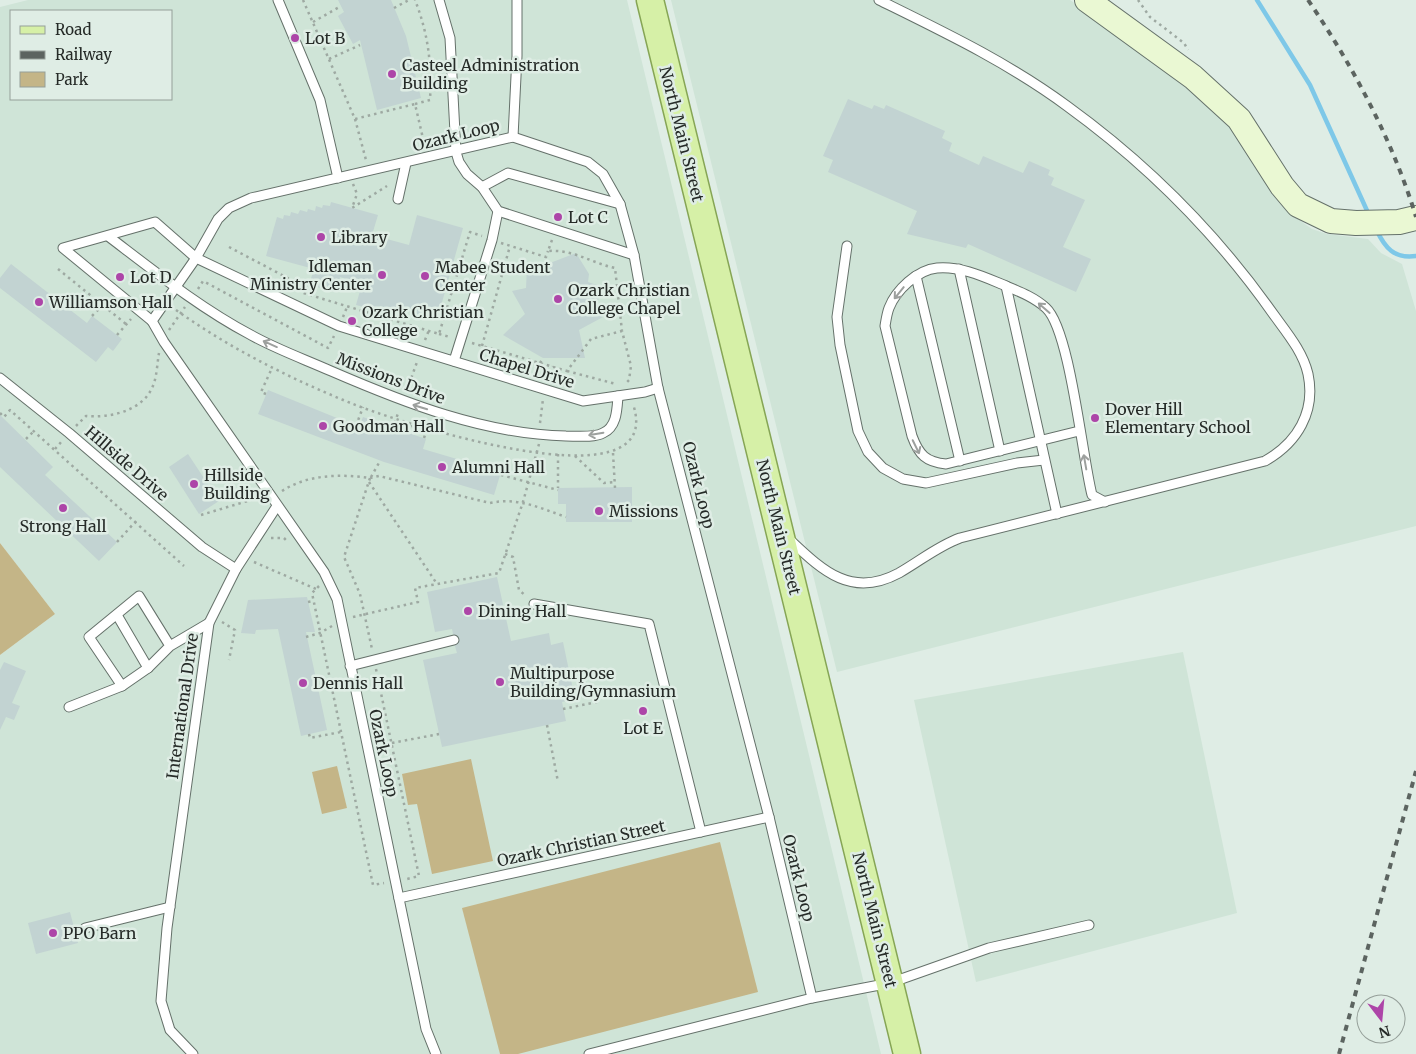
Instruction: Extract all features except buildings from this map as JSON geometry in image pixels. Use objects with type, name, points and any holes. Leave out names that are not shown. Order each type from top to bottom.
[{"type":"main road","name":"North Main Street","points":[[650,0],[907,1054]]},
{"type":"street","points":[[1087,0],[1193,77],[1239,119],[1282,186],[1298,205],[1331,221],[1356,223],[1407,220]]},
{"type":"lane","points":[[278,0],[320,100],[338,178]]},
{"type":"lane","points":[[439,0],[450,38],[456,152],[459,162],[467,174],[482,187],[498,211],[634,255]]},
{"type":"lane","points":[[514,137],[517,0]]},
{"type":"lane","points":[[780,530],[827,573],[839,579],[866,582],[882,580],[898,573],[953,541],[1250,466],[1277,455],[1297,436],[1308,411],[1309,386],[1305,364],[1293,341],[1246,276],[1168,191],[1127,153],[1066,105],[1013,70],[975,48],[879,0]]},
{"type":"lane","name":"Ozark Loop","points":[[436,1054],[426,1029],[337,599],[324,572],[152,322],[196,258],[218,219],[229,208],[251,198],[456,152],[514,137],[588,162],[603,174],[620,204],[634,255],[658,388],[769,817],[812,998]]},
{"type":"lane","points":[[398,199],[406,163]]},
{"type":"lane","points":[[482,187],[508,173],[620,204]]},
{"type":"lane","points":[[454,361],[492,240],[498,211]]},
{"type":"lane","name":"Chapel Drive","points":[[108,236],[155,222],[196,258],[339,326],[582,401],[658,388]]},
{"type":"lane","points":[[108,236],[63,248],[152,322]]},
{"type":"lane","name":"Missions Drive","points":[[108,236],[175,288],[251,335],[402,401],[454,418],[540,435],[577,436],[603,433],[612,426],[616,414],[618,396]]},
{"type":"lane","points":[[847,246],[838,317],[840,345],[858,431],[868,452],[883,468],[903,479],[926,483],[1017,463],[1044,460]]},
{"type":"lane","points":[[1079,431],[946,464],[931,462],[918,454],[888,344],[885,326],[889,308],[898,291],[916,276],[932,268],[946,267],[959,269],[1006,286],[1027,295],[1047,308],[1056,321],[1064,347],[1092,495],[1105,502]]},
{"type":"lane","points":[[959,269],[1000,451]]},
{"type":"lane","points":[[916,276],[960,461]]},
{"type":"lane","points":[[1006,286],[1057,514]]},
{"type":"lane","name":"Hillside Drive","points":[[0,378],[70,433],[202,548],[236,569]]},
{"type":"lane","name":"International Drive","points":[[193,1054],[170,1030],[161,1001],[166,928],[209,623],[236,569],[277,506]]},
{"type":"lane","points":[[122,686],[89,637],[139,596],[170,646]]},
{"type":"lane","points":[[534,604],[649,624],[702,832]]},
{"type":"lane","points":[[117,615],[148,668]]},
{"type":"lane","points":[[69,707],[122,686],[148,668],[170,646],[209,623]]},
{"type":"lane","points":[[350,666],[454,640]]},
{"type":"lane","name":"Ozark Christian Street","points":[[399,898],[769,817]]},
{"type":"lane","points":[[85,928],[170,906]]},
{"type":"lane","points":[[589,1054],[812,998],[890,983],[989,948],[1089,925]]},
{"type":"path","points":[[303,0],[355,119],[369,172]]},
{"type":"path","points":[[394,8],[409,0]]},
{"type":"path","points":[[355,119],[430,100],[431,72],[425,30],[416,0]]},
{"type":"path","points":[[313,22],[341,6]]},
{"type":"path","points":[[328,59],[360,45]]},
{"type":"path","points":[[415,104],[428,158]]},
{"type":"path","points":[[350,176],[357,194],[352,208],[387,186]]},
{"type":"path","points":[[439,334],[470,232],[546,257],[556,230]]},
{"type":"path","points":[[229,246],[299,284],[300,292],[540,363],[616,384],[625,384]]},
{"type":"path","points":[[482,346],[510,246]]},
{"type":"path","points":[[548,251],[562,250],[597,264],[615,268]]},
{"type":"path","points":[[58,269],[126,324],[117,335]]},
{"type":"path","points":[[180,313],[203,281],[328,348],[347,307]]},
{"type":"path","points":[[92,316],[103,305]]},
{"type":"path","points":[[176,310],[249,356],[272,368],[396,419]]},
{"type":"path","points":[[392,429],[429,330]]},
{"type":"path","points":[[567,370],[591,339],[622,331]]},
{"type":"path","points":[[55,449],[86,416],[103,418],[120,413],[142,400],[154,385],[159,353]]},
{"type":"path","points":[[540,363],[544,358]]},
{"type":"path","points":[[364,613],[418,602],[416,588],[499,573],[538,452],[541,408],[552,366]]},
{"type":"path","points":[[266,394],[261,392],[272,368]]},
{"type":"path","points":[[356,426],[363,407]]},
{"type":"path","points":[[0,413],[4,416],[10,410],[184,566]]},
{"type":"path","points":[[399,431],[414,425]]},
{"type":"path","points":[[424,438],[427,429]]},
{"type":"path","points":[[26,440],[34,431]]},
{"type":"path","points":[[613,453],[615,488]]},
{"type":"path","points":[[501,474],[558,489],[558,454]]},
{"type":"path","points":[[575,455],[604,484],[615,482]]},
{"type":"path","points":[[315,578],[320,585],[312,593],[373,886],[419,876],[360,594],[344,557],[370,478],[380,461]]},
{"type":"path","points":[[282,491],[291,485],[325,477],[342,475],[370,478],[379,476],[490,502],[506,499],[523,502],[566,517]]},
{"type":"path","points":[[369,482],[437,584]]},
{"type":"path","points":[[201,516],[251,500]]},
{"type":"path","points":[[117,542],[136,521]]},
{"type":"path","points":[[265,542],[276,536],[284,538],[291,544]]},
{"type":"path","points":[[505,554],[513,557],[519,590],[534,604]]},
{"type":"path","points":[[257,555],[252,562],[316,589]]},
{"type":"path","points":[[308,602],[314,601]]},
{"type":"path","points":[[222,622],[235,630],[229,660]]},
{"type":"path","points":[[306,637],[320,633]]},
{"type":"path","points":[[563,709],[597,702]]},
{"type":"path","points":[[547,725],[558,782]]},
{"type":"path","points":[[309,734],[310,738],[341,732]]},
{"type":"path","points":[[392,743],[439,734]]},
{"type":"shaded area","name":"Ozark Christian College","points":[[28,0],[627,0],[881,1054],[0,1054],[0,655],[55,614],[0,543],[0,7]]},
{"type":"shaded area","name":"Dover Hill Elementary School","points":[[671,0],[1070,0],[1109,27],[1218,113],[1233,129],[1295,217],[1312,229],[1327,234],[1368,239],[1381,253],[1402,264],[1416,311],[1416,526],[837,672]]},
{"type":"shaded area","points":[[1183,652],[1237,913],[976,982],[914,700]]},
{"type":"green space","points":[[0,543],[55,614],[0,655]]},
{"type":"green space","points":[[471,759],[493,861],[432,874],[417,804],[408,805],[402,774]]},
{"type":"green space","points":[[337,766],[347,808],[322,814],[312,772]]},
{"type":"green space","points":[[720,842],[758,992],[518,1054],[500,1054],[462,908]]},
{"type":"waterway","points":[[1257,0],[1310,85],[1369,215]]},
{"type":"waterway","points":[[1376,229],[1383,242],[1391,251],[1402,256],[1416,256]]},
{"type":"railway","points":[[1308,0],[1341,51],[1384,132],[1416,217]]},
{"type":"railway","points":[[1339,1054],[1416,771]]},
{"type":"place","name":"Lot B","points":[[295,38]]},
{"type":"place","name":"Casteel Administration Building","points":[[392,74]]},
{"type":"place","name":"Lot C","points":[[558,217]]},
{"type":"place","name":"Library","points":[[321,237]]},
{"type":"place","name":"Idleman Ministry Center","points":[[382,275]]},
{"type":"place","name":"Mabee Student Center","points":[[425,276]]},
{"type":"place","name":"Lot D","points":[[120,277]]},
{"type":"place","name":"Ozark Christian College Chapel","points":[[558,299]]},
{"type":"place","name":"Williamson Hall","points":[[39,302]]},
{"type":"place","name":"Ozark Christian College","points":[[352,321]]},
{"type":"place","name":"Dover Hill Elementary School","points":[[1095,418]]},
{"type":"place","name":"Goodman Hall","points":[[323,426]]},
{"type":"place","name":"Alumni Hall","points":[[442,467]]},
{"type":"place","name":"Hillside Building","points":[[194,484]]},
{"type":"place","name":"Strong Hall","points":[[63,508]]},
{"type":"place","name":"Missions","points":[[599,511]]},
{"type":"place","name":"Dining Hall","points":[[468,611]]},
{"type":"place","name":"Multipurpose Building/Gymnasium","points":[[500,682]]},
{"type":"place","name":"Dennis Hall","points":[[303,683]]},
{"type":"place","name":"Lot E","points":[[643,711]]},
{"type":"place","name":"PPO Barn","points":[[53,933]]}]
